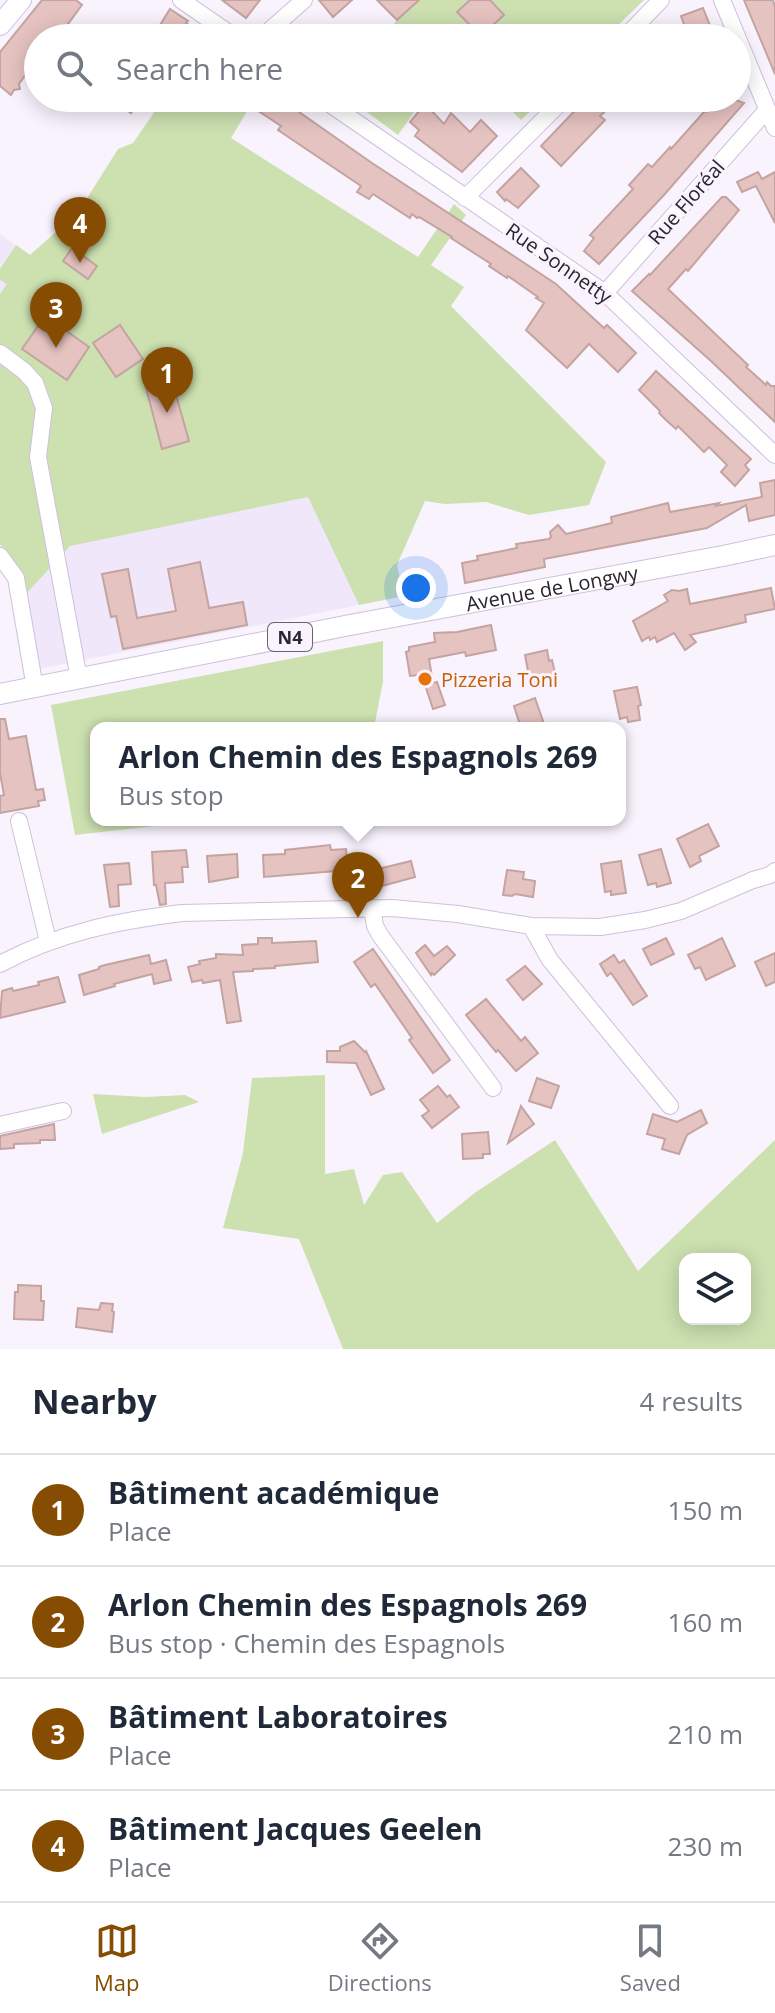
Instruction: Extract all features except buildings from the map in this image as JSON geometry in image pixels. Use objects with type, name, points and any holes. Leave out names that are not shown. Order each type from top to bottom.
[{"type":"main road","points":[[0,25],[14,2]]},
{"type":"main road","name":"Avenue de Longwy","points":[[0,694],[775,545]]},
{"type":"street","points":[[181,0],[216,24]]},
{"type":"street","points":[[277,24],[304,0]]},
{"type":"street","points":[[638,24],[661,0]]},
{"type":"street","points":[[722,0],[732,24]]},
{"type":"street","points":[[751,73],[775,128]]},
{"type":"street","name":"Rue Floréal","points":[[605,293],[766,111]]},
{"type":"street","name":"Rue Sonnetty","points":[[341,112],[605,293],[775,455]]},
{"type":"street","points":[[465,198],[551,112]]},
{"type":"street","points":[[0,353],[35,383],[44,408],[38,457],[79,679]]},
{"type":"street","points":[[0,556],[16,578],[35,688]]},
{"type":"street","points":[[19,821],[48,941]]},
{"type":"street","points":[[0,964],[48,941],[92,929],[182,913],[372,908],[435,911],[531,926],[600,927],[691,908],[753,880],[773,876]]},
{"type":"street","points":[[372,908],[380,935],[493,1088]]},
{"type":"street","points":[[531,926],[550,960],[670,1106]]},
{"type":"street","points":[[0,1125],[63,1111]]},
{"type":"shaded area","points":[[65,224],[309,497],[359,605],[39,669],[0,549],[0,234],[30,255]]},
{"type":"green space","points":[[416,0],[644,0],[619,24],[394,24]]},
{"type":"green space","points":[[154,112],[247,112],[231,138],[418,257],[454,204],[466,215],[431,265],[464,287],[451,306],[606,462],[589,505],[529,515],[486,502],[445,504],[425,501],[397,565],[404,596],[359,605],[308,497],[70,546],[26,594],[22,575],[0,544],[0,294],[7,284],[0,280],[0,269],[16,245],[30,255],[65,224],[69,227],[118,149],[133,143]]},
{"type":"green space","points":[[367,112],[414,112],[398,135]]},
{"type":"green space","points":[[513,112],[529,112],[521,120]]},
{"type":"green space","points":[[383,641],[383,681],[375,722],[90,722],[90,826],[154,826],[75,835],[51,705]]},
{"type":"green space","points":[[325,1075],[325,1174],[354,1169],[364,1205],[383,1175],[402,1172],[437,1223],[476,1192],[555,1140],[638,1271],[775,1140],[775,1349],[343,1349],[299,1239],[223,1228],[243,1153],[252,1078]]},
{"type":"green space","points":[[93,1094],[146,1097],[185,1095],[199,1102],[102,1134]]},
{"type":"place","name":"Bâtiment Jacques Geelen","points":[[80,263]]},
{"type":"place","name":"Bâtiment Laboratoires","points":[[56,348]]},
{"type":"place","name":"Bâtiment académique","points":[[167,413]]},
{"type":"place","name":"Pizzeria Toni","points":[[425,679]]},
{"type":"place","name":"Arlon Chemin des Espagnols 269","points":[[358,918]]}]
